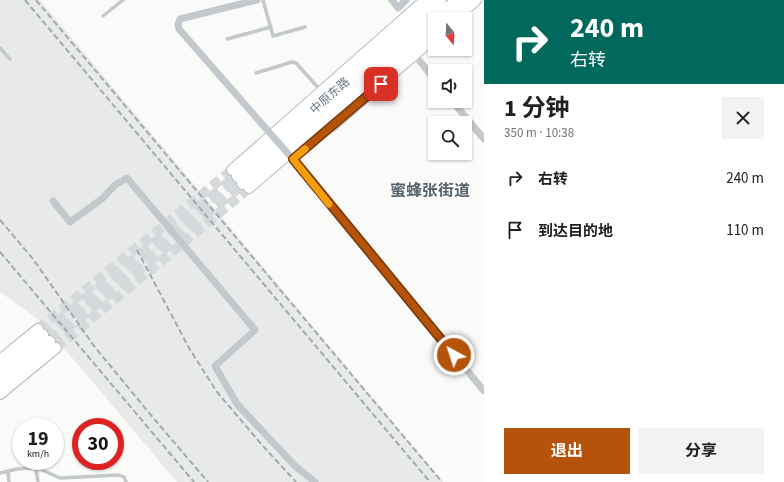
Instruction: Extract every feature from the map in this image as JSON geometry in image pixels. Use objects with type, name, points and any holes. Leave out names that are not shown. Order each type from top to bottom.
[{"type":"main road","name":"中原东路","points":[[240,179],[440,0]]},
{"type":"main road","name":"中原东路","points":[[443,12],[458,0]]},
{"type":"main road","name":"中原东路","points":[[240,179],[428,25]]},
{"type":"main road","points":[[0,372],[46,339]]},
{"type":"main road","points":[[0,384],[46,339]]},
{"type":"street","points":[[257,0],[180,19],[178,24],[179,28],[292,158],[484,391]]},
{"type":"street","points":[[392,0],[398,8],[406,0]]},
{"type":"street","points":[[240,179],[322,92],[425,0]]},
{"type":"street","points":[[453,12],[468,0]]},
{"type":"street","points":[[463,12],[476,0]]},
{"type":"street","points":[[240,179],[428,33]]},
{"type":"street","points":[[292,158],[428,43]]},
{"type":"street","points":[[415,55],[428,71]]},
{"type":"street","points":[[458,108],[484,139]]},
{"type":"street","points":[[53,201],[70,222],[103,198],[116,185],[128,178],[256,330],[215,366],[237,404],[295,466],[315,482]]},
{"type":"street","points":[[0,360],[46,339]]},
{"type":"street","points":[[0,394],[46,339]]},
{"type":"lane","points":[[103,16],[123,0]]},
{"type":"lane","points":[[263,0],[273,36],[305,27]]},
{"type":"lane","points":[[227,39],[270,27]]},
{"type":"lane","points":[[0,48],[10,59]]},
{"type":"lane","points":[[256,74],[292,62],[296,63],[322,92]]},
{"type":"lane","points":[[0,473],[19,470]]},
{"type":"lane","points":[[36,470],[38,482]]},
{"type":"lane","points":[[42,470],[60,478],[119,475],[124,478],[126,482]]},
{"type":"lane","points":[[8,472],[10,482]]},
{"type":"shaded area","points":[[0,0],[40,0],[443,482],[177,482],[39,320],[0,292]]},
{"type":"tunnel","points":[[38,329],[232,170]]},
{"type":"tunnel","points":[[42,335],[238,176]]},
{"type":"tunnel","points":[[49,342],[243,183]]},
{"type":"tunnel","points":[[56,348],[249,188]]},
{"type":"railway","points":[[25,0],[430,482]]},
{"type":"railway","points":[[36,0],[442,482]]},
{"type":"railway","points":[[0,220],[33,259],[94,346],[208,482]]},
{"type":"railway","points":[[137,250],[189,348],[217,392],[296,482]]},
{"type":"railway","points":[[0,252],[194,482]]},
{"type":"slow traffic","points":[[305,149],[293,159],[329,204]]},
{"type":"district","name":"蜜蜂张街道","points":[[430,191]]},
{"type":"route","points":[[381,84],[293,159],[454,355]]}]
